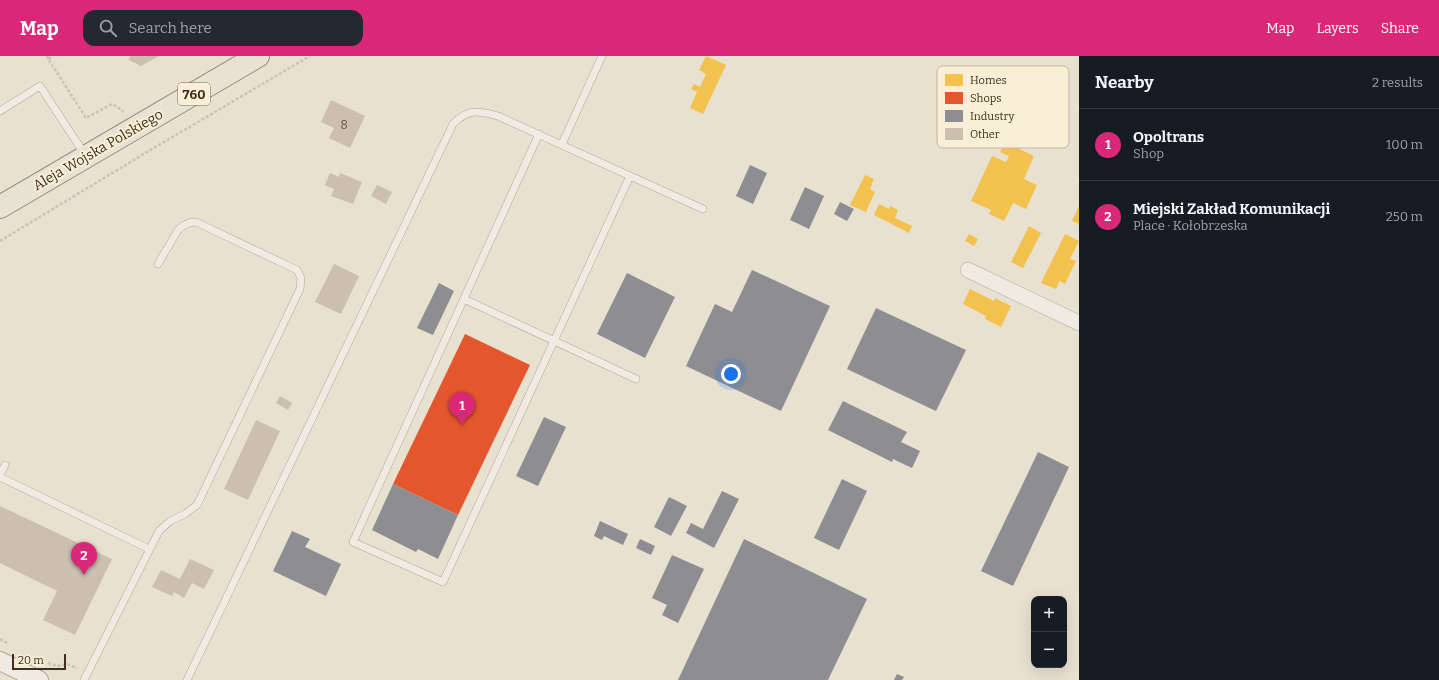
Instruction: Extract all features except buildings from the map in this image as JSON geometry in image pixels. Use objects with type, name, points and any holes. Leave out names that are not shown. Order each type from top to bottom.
[{"type":"main road","name":"Aleja Wojska Polskiego","points":[[0,207],[134,130],[258,56]]},
{"type":"street","points":[[968,270],[1079,323]]},
{"type":"street","points":[[0,661],[39,680]]},
{"type":"lane","points":[[562,144],[602,56]]},
{"type":"lane","points":[[0,111],[40,86],[86,157]]},
{"type":"lane","points":[[187,680],[453,124],[461,115],[479,111],[498,116],[703,209]]},
{"type":"lane","points":[[539,134],[353,542],[443,582],[630,176]]},
{"type":"lane","points":[[85,677],[149,548],[159,531],[170,520],[185,514],[197,505],[300,289],[301,278],[297,270],[196,222],[190,222],[183,225],[178,230],[158,264]]},
{"type":"lane","points":[[464,300],[636,379]]},
{"type":"lane","points":[[5,464],[0,476],[149,548]]},
{"type":"path","points":[[47,56],[86,118],[112,104],[122,110],[147,152]]},
{"type":"path","points":[[49,60],[51,56]]},
{"type":"path","points":[[0,241],[310,56]]},
{"type":"path","points":[[0,639],[13,646]]},
{"type":"path","points":[[47,662],[58,666],[68,664],[85,677]]},
{"type":"place","name":"Opoltrans","points":[[462,425]]},
{"type":"place","name":"Miejski Zakład Komunikacji","points":[[84,575]]}]
